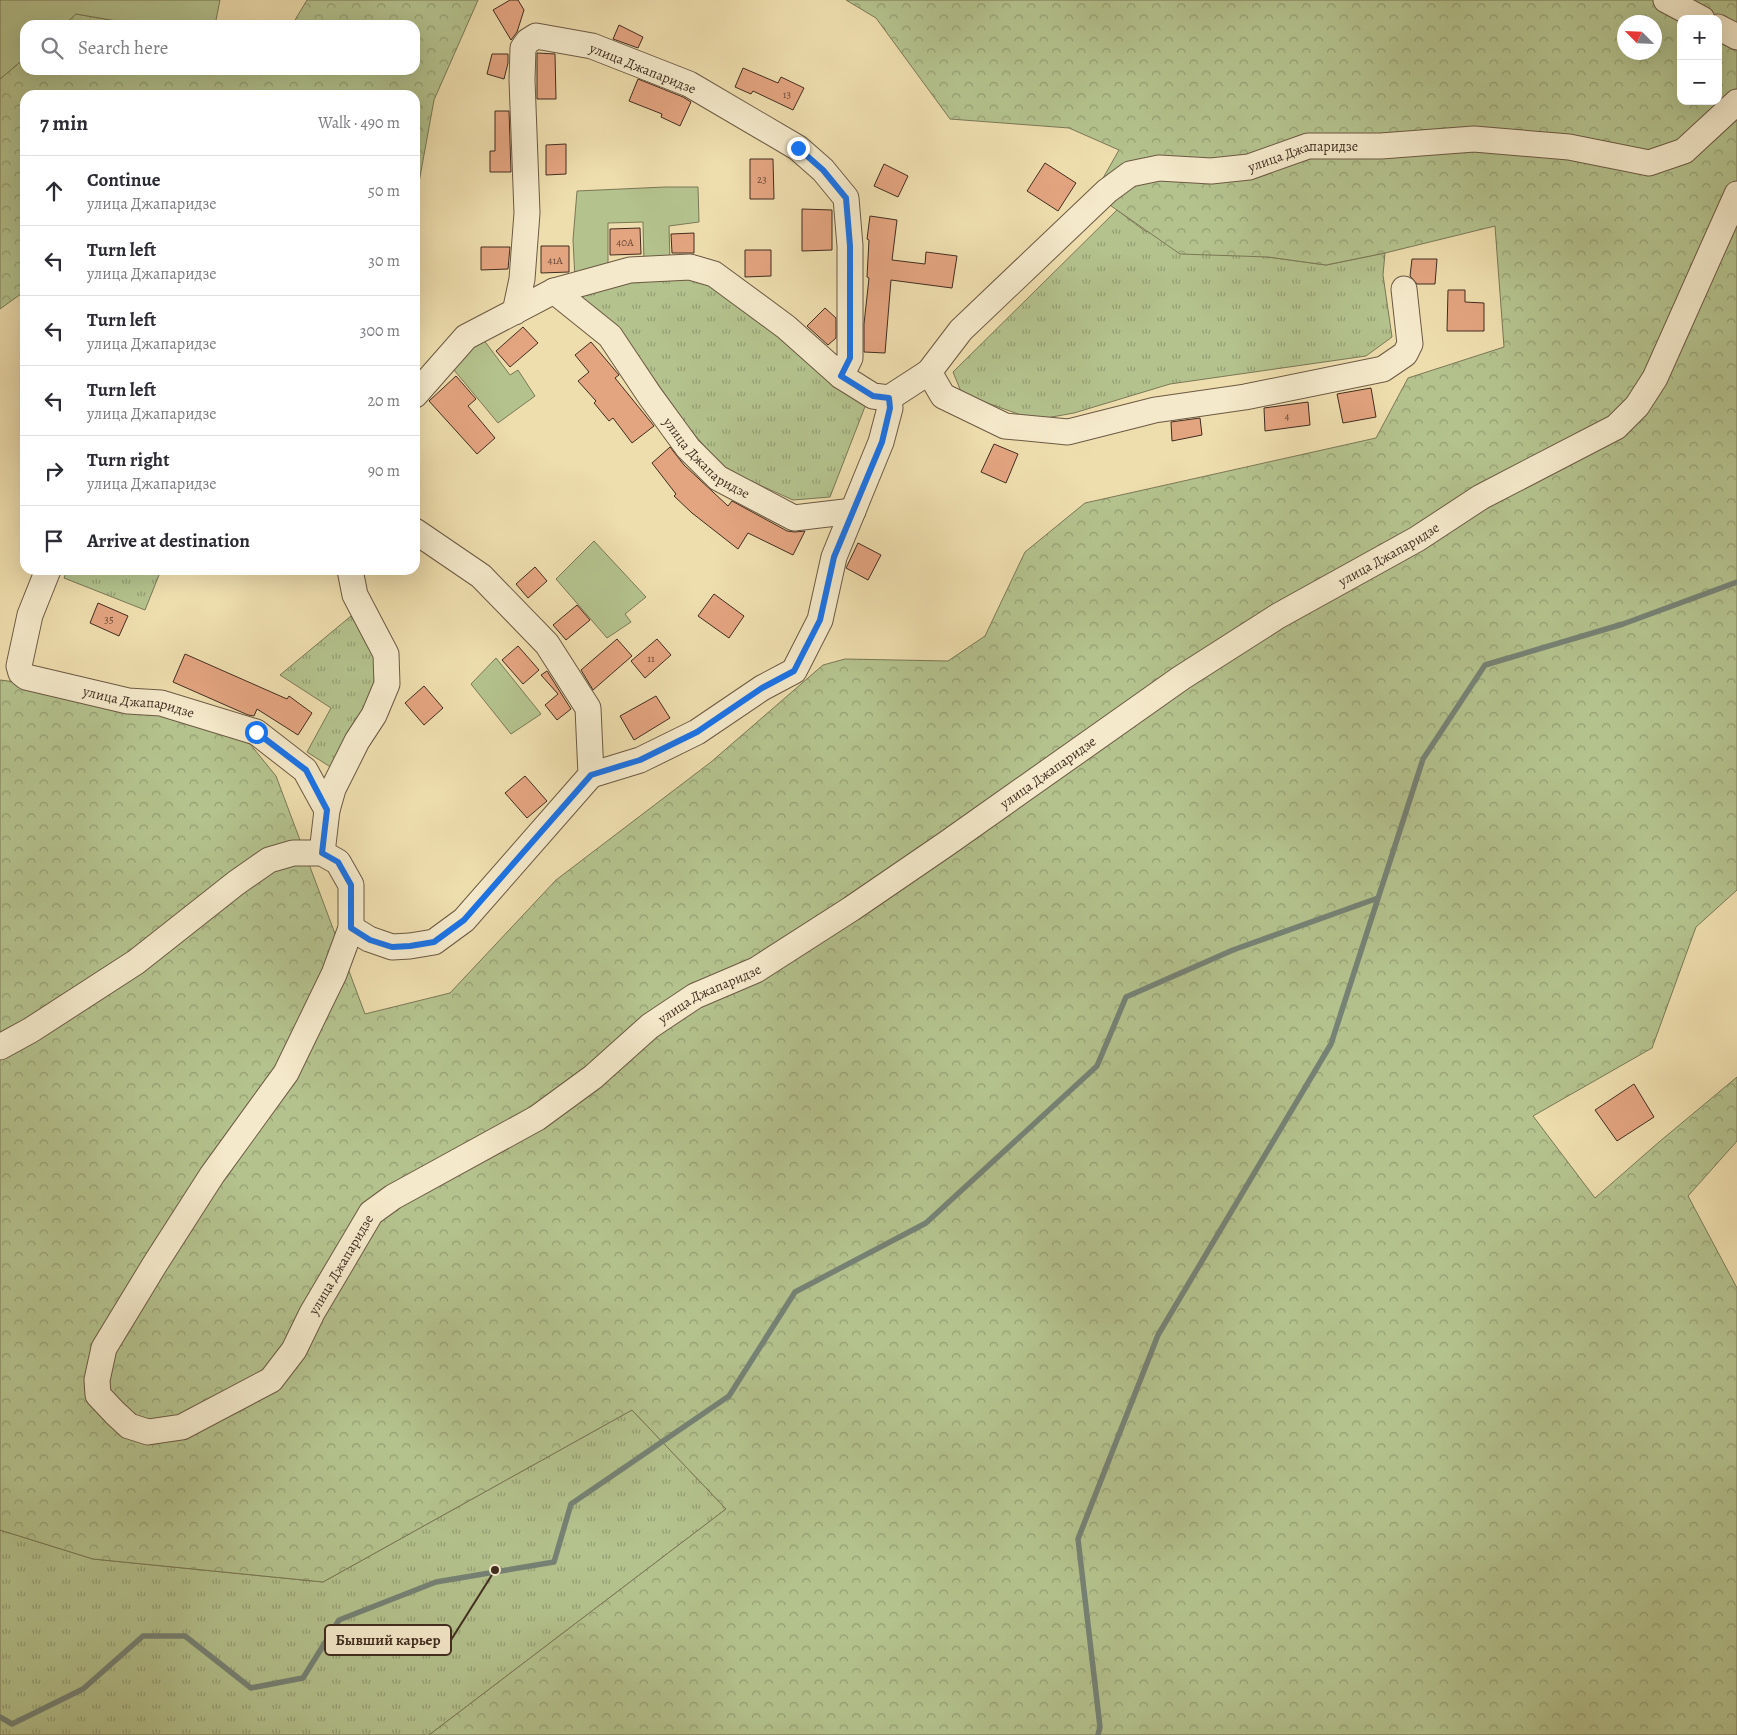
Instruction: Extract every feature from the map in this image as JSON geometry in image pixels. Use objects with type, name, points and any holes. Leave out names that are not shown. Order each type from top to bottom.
[{"type":"street","points":[[1666,0],[1694,15]]},
{"type":"street","points":[[1722,29],[1737,37]]},
{"type":"street","name":"улица Джапаридзе","points":[[515,312],[522,280],[527,213],[522,80],[523,48],[528,41],[536,36],[592,46],[689,84],[798,148],[823,170],[846,198],[850,246],[850,358],[841,376]]},
{"type":"street","name":"улица Джапаридзе","points":[[889,398],[929,372],[961,330],[1107,191],[1130,174],[1159,168],[1211,171],[1249,167],[1308,146],[1381,146],[1474,139],[1569,147],[1649,163],[1684,151],[1737,102]]},
{"type":"street","name":"улица Джапаридзе","points":[[322,853],[338,862],[351,885],[351,928],[334,974],[286,1073],[212,1175],[104,1348],[96,1380],[98,1395],[129,1426],[148,1432],[182,1427],[272,1380],[294,1350],[312,1313],[371,1213],[393,1197],[538,1118],[593,1078],[650,1026],[695,996],[756,970],[851,909],[1197,667],[1278,616],[1417,540],[1481,497],[1616,427],[1637,406],[1655,378],[1737,194]]},
{"type":"street","points":[[351,928],[370,940],[392,947],[434,942],[464,920],[591,775],[640,760],[697,732],[762,688],[794,671],[820,620],[834,557],[882,442],[890,408],[889,398],[873,396],[841,376],[786,327],[714,274],[690,267],[630,270],[554,291],[466,337],[420,389]]},
{"type":"street","points":[[929,372],[944,396],[1005,426],[1068,432],[1155,410],[1245,397],[1383,369],[1406,354],[1410,344],[1404,289]]},
{"type":"street","name":"улица Джапаридзе","points":[[554,291],[610,336],[688,448],[718,478],[794,518],[853,510]]},
{"type":"street","points":[[420,534],[481,576],[547,644],[588,708],[591,775]]},
{"type":"street","name":"улица Джапаридзе","points":[[46,575],[30,615],[19,666],[21,673],[26,677],[128,701],[161,703],[256,732],[306,770],[327,810]]},
{"type":"street","points":[[0,1047],[31,1030],[136,962],[236,883],[269,860],[293,853],[322,853],[327,810],[333,789],[357,742],[374,715],[387,684],[386,654],[355,595],[351,575]]},
{"type":"green space","points":[[0,0],[220,0],[216,20],[111,20],[76,14],[69,20],[20,20],[20,62],[0,79]]},
{"type":"green space","points":[[307,0],[478,0],[434,100],[420,177],[420,90],[20,90],[20,295],[0,309],[0,79],[20,62],[20,75],[420,75],[420,20],[295,20]]},
{"type":"green space","points":[[846,0],[1737,0],[1737,890],[1696,927],[1652,1048],[1533,1116],[1595,1198],[1737,1077],[1737,1141],[1688,1196],[1737,1288],[1737,1735],[429,1735],[726,1509],[632,1410],[323,1582],[93,1559],[0,1530],[0,680],[121,695],[250,744],[276,776],[365,1014],[450,993],[556,880],[711,762],[823,665],[845,659],[948,661],[985,636],[1025,552],[1085,503],[1376,438],[1408,378],[1504,347],[1495,226],[1385,253],[1326,265],[1268,257],[1180,254],[1094,194],[1119,150],[1069,128],[950,119],[876,18]]},
{"type":"green space","points":[[76,14],[111,20],[69,20]]},
{"type":"green space","points":[[698,187],[699,222],[669,226],[670,264],[644,264],[643,222],[608,223],[608,271],[575,279],[573,240],[577,191]]},
{"type":"green space","points":[[1117,210],[1145,231],[1268,257],[1326,265],[1385,253],[1383,275],[1392,337],[1366,356],[1170,384],[1074,413],[1035,420],[962,394],[953,372]]},
{"type":"green space","points":[[696,275],[719,287],[866,404],[830,497],[793,500],[724,469],[689,428],[618,328],[575,294],[637,280]]},
{"type":"green space","points":[[480,335],[510,375],[518,370],[535,396],[498,423],[449,364]]},
{"type":"green space","points":[[594,541],[646,597],[625,614],[631,622],[607,638],[556,579]]},
{"type":"green space","points":[[65,575],[159,575],[145,610],[64,578]]},
{"type":"green space","points":[[351,616],[377,654],[373,690],[332,768],[307,752],[331,708],[280,675]]},
{"type":"green space","points":[[496,658],[541,714],[511,734],[471,684]]},
{"type":"green space","points":[[632,1410],[726,1509],[429,1735],[0,1735],[0,1530],[93,1559],[323,1582]]},
{"type":"building","points":[[510,0],[518,0],[524,10],[517,32],[511,40],[493,10]]},
{"type":"building","points":[[619,25],[643,37],[638,48],[613,39]]},
{"type":"building","points":[[537,53],[555,54],[556,99],[537,99]]},
{"type":"building","points":[[492,54],[508,54],[504,79],[487,74]]},
{"type":"building","points":[[743,68],[778,83],[781,77],[804,88],[793,110],[753,91],[751,94],[735,87]]},
{"type":"building","points":[[638,79],[691,102],[680,126],[661,117],[662,114],[629,101]]},
{"type":"building","points":[[495,111],[509,111],[511,172],[490,172],[490,151],[495,151]]},
{"type":"building","points":[[566,144],[566,174],[546,175],[546,145]]},
{"type":"building","points":[[750,159],[773,159],[774,199],[750,199]]},
{"type":"building","points":[[1045,163],[1076,183],[1058,211],[1027,191]]},
{"type":"building","points":[[884,164],[908,176],[898,197],[874,186]]},
{"type":"building","points":[[802,209],[832,210],[832,250],[802,251]]},
{"type":"building","points":[[870,216],[897,220],[892,260],[925,264],[926,252],[957,256],[952,288],[891,280],[885,353],[864,352],[864,324],[869,278],[867,277],[869,240],[867,239]]},
{"type":"building","points":[[640,228],[641,254],[610,255],[610,229]]},
{"type":"building","points":[[694,233],[694,253],[672,253],[671,234]]},
{"type":"building","points":[[541,246],[569,246],[569,272],[541,273]]},
{"type":"building","points":[[481,247],[510,247],[508,269],[481,270]]},
{"type":"building","points":[[745,250],[771,250],[771,276],[745,277]]},
{"type":"building","points":[[1412,259],[1437,259],[1435,284],[1417,284],[1410,276]]},
{"type":"building","points":[[1448,290],[1465,290],[1465,302],[1484,303],[1484,331],[1447,331]]},
{"type":"building","points":[[825,308],[836,318],[836,338],[828,345],[807,326]]},
{"type":"building","points":[[523,327],[538,343],[510,367],[496,351]]},
{"type":"building","points":[[591,342],[619,375],[615,378],[654,426],[632,443],[613,418],[609,421],[594,403],[596,401],[578,381],[589,372],[575,355]]},
{"type":"building","points":[[456,376],[476,399],[468,406],[495,438],[477,454],[429,401]]},
{"type":"building","points":[[1371,388],[1376,417],[1343,423],[1337,394]]},
{"type":"building","points":[[1308,402],[1310,425],[1265,431],[1264,408]]},
{"type":"building","points":[[1200,418],[1202,435],[1172,441],[1171,422]]},
{"type":"building","points":[[994,444],[1018,454],[1006,483],[981,472]]},
{"type":"building","points":[[670,447],[684,465],[728,506],[732,501],[787,531],[805,531],[793,555],[748,533],[738,549],[692,513],[674,496],[676,494],[652,463]]},
{"type":"building","points":[[858,543],[881,555],[868,580],[846,568]]},
{"type":"building","points":[[535,567],[547,581],[528,598],[516,584]]},
{"type":"building","points":[[714,594],[744,616],[729,638],[698,616]]},
{"type":"building","points":[[98,603],[128,616],[119,636],[90,623]]},
{"type":"building","points":[[577,605],[590,620],[566,640],[553,625]]},
{"type":"building","points":[[617,639],[632,656],[593,690],[581,670]]},
{"type":"building","points":[[657,639],[671,655],[645,678],[631,661]]},
{"type":"building","points":[[518,646],[539,670],[523,684],[502,660]]},
{"type":"building","points":[[185,654],[287,699],[289,696],[312,713],[298,735],[257,709],[254,716],[248,715],[173,682]]},
{"type":"building","points":[[547,671],[571,709],[557,720],[545,705],[558,694],[541,675]]},
{"type":"building","points":[[424,686],[443,708],[424,725],[405,703]]},
{"type":"building","points":[[656,696],[670,718],[634,740],[620,716]]},
{"type":"building","points":[[525,776],[547,801],[527,818],[505,793]]},
{"type":"building","points":[[1634,1084],[1654,1117],[1617,1141],[1595,1110]]},
{"type":"waterway","points":[[1098,1735],[1100,1727],[1078,1539],[1158,1335],[1331,1044],[1423,759],[1485,665],[1623,624],[1737,582]]},
{"type":"waterway","points":[[0,1717],[12,1724],[83,1689],[143,1636],[185,1636],[251,1688],[303,1678],[339,1620],[436,1582],[554,1562],[571,1504],[729,1396],[795,1292],[926,1223],[1097,1066],[1126,997],[1233,950],[1378,898]]},
{"type":"place","name":"Бывший карьер","points":[[495,1570]]},
{"type":"route","points":[[256,732],[306,770],[327,810],[322,853],[338,862],[351,885],[351,928],[370,940],[392,947],[410,946],[434,942],[464,920],[591,775],[640,760],[697,732],[762,688],[794,671],[820,620],[834,557],[882,442],[890,408],[889,398],[873,396],[841,376],[850,358],[850,246],[846,198],[823,170],[798,148]]}]
